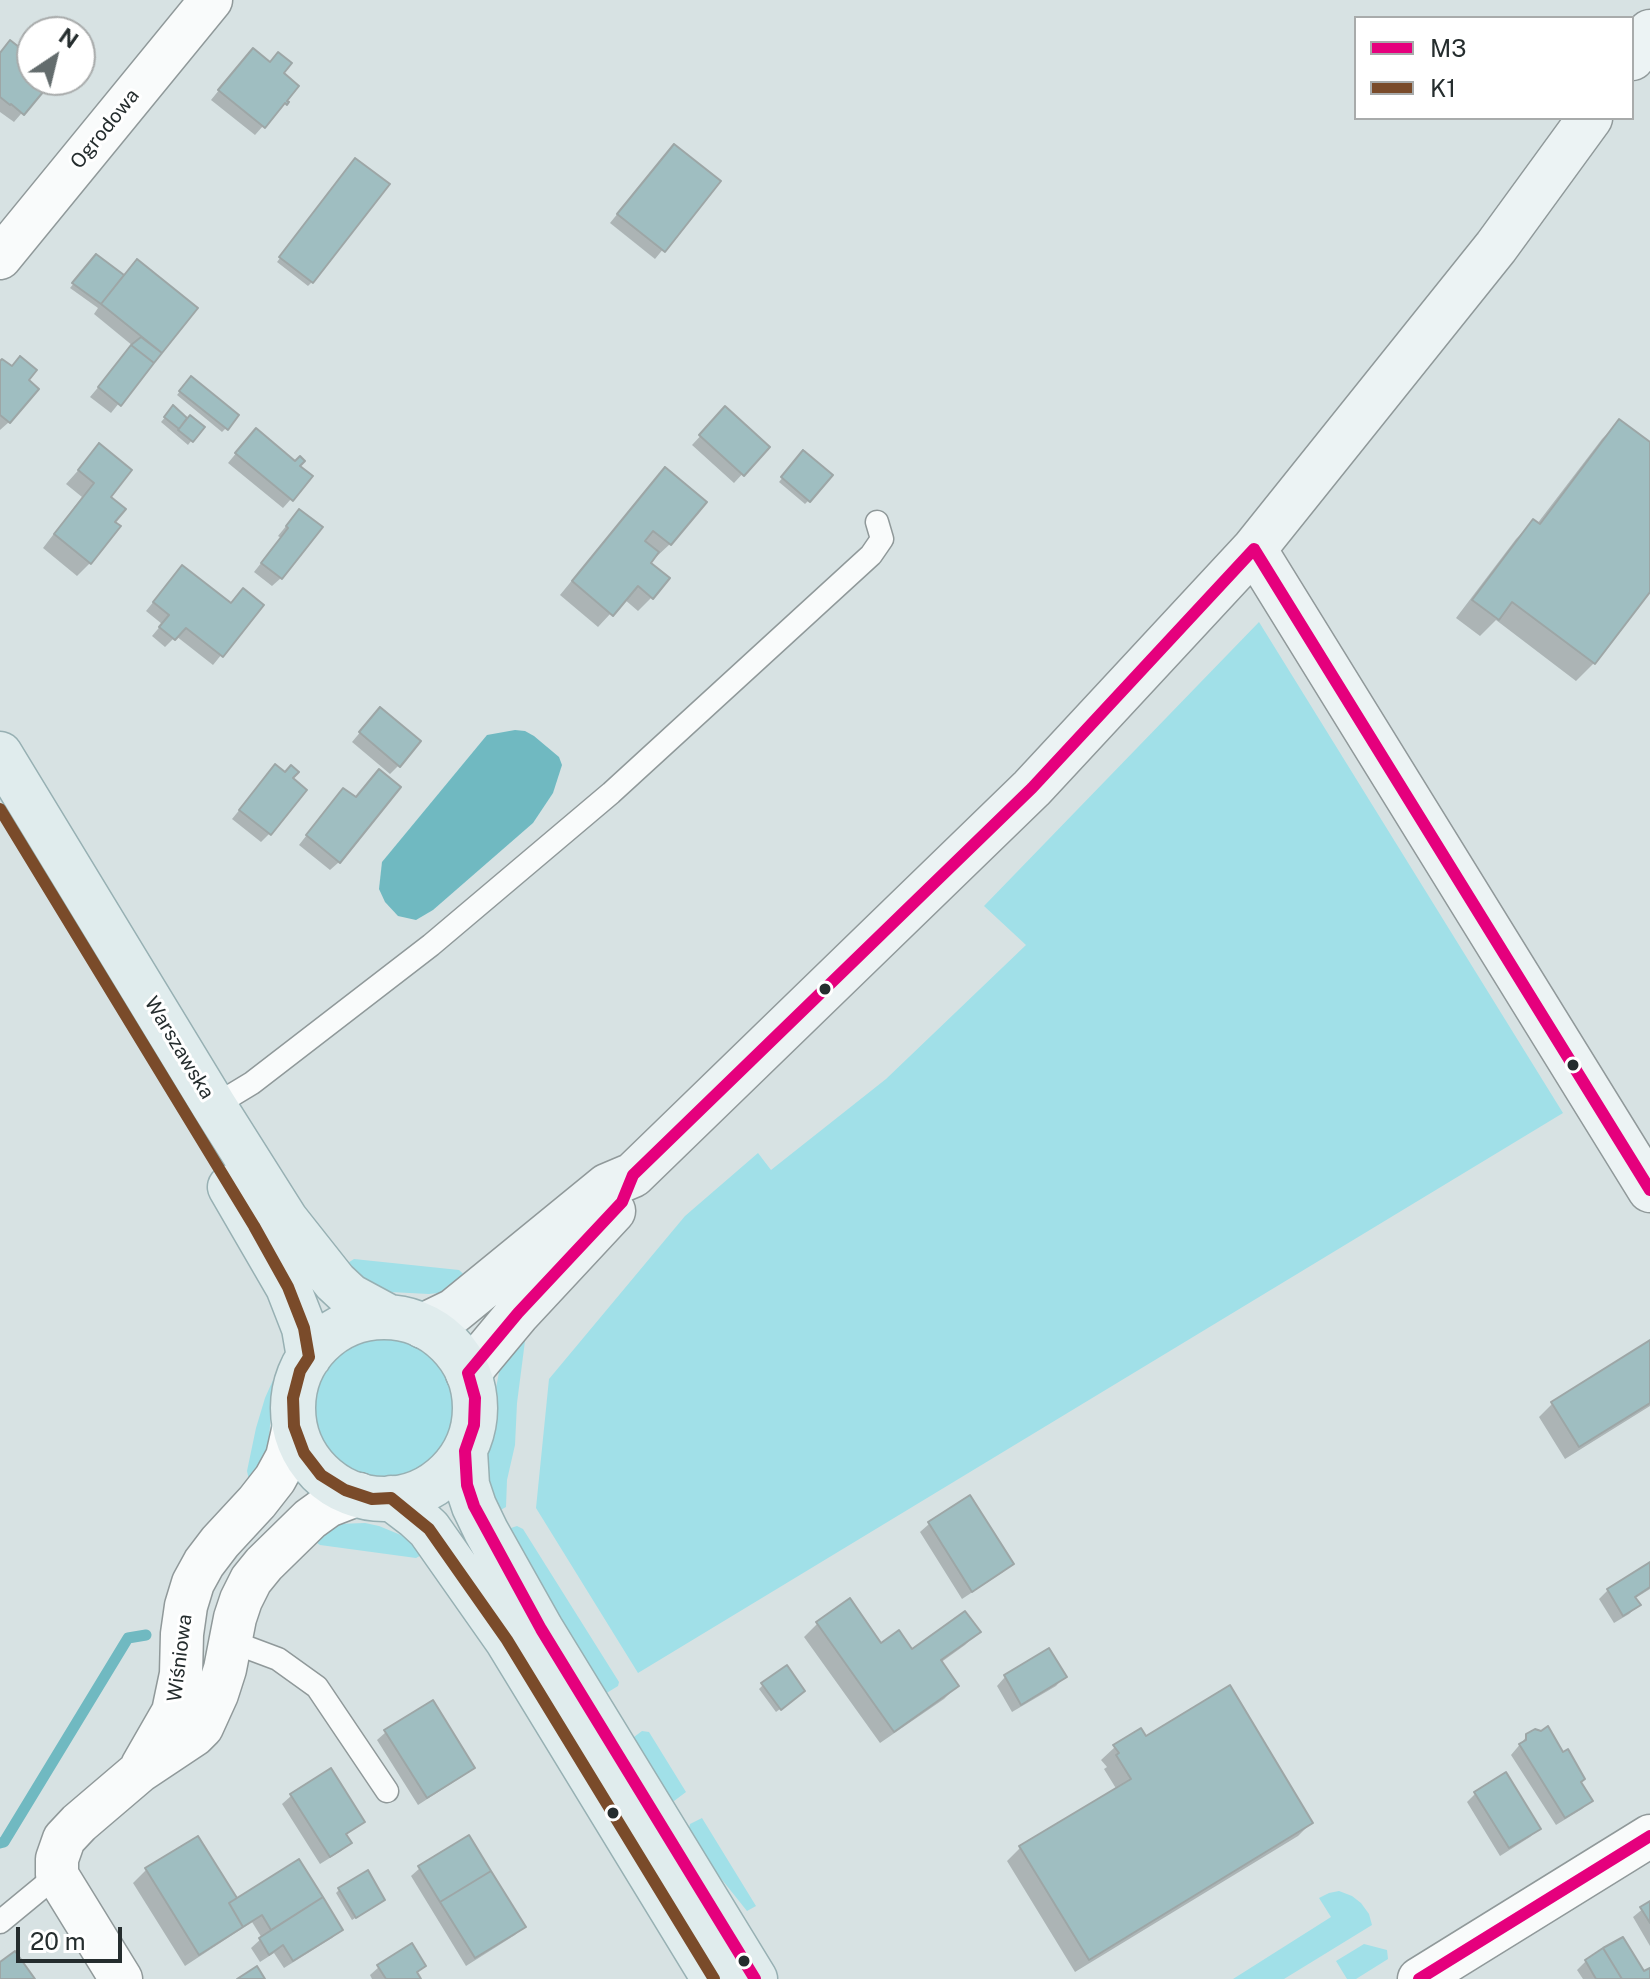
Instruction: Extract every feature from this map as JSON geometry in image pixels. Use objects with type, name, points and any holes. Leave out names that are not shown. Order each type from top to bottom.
[{"type":"main road","name":"Warszawska","points":[[0,754],[286,1220],[322,1267],[350,1296],[405,1321]]},
{"type":"main road","name":"Warszawska","points":[[0,809],[254,1226],[297,1308],[309,1357]]},
{"type":"main road","points":[[361,1319],[405,1321],[436,1332],[454,1350],[468,1373],[475,1398],[474,1425],[465,1451],[449,1472],[428,1488],[401,1497],[345,1490],[321,1475],[304,1453],[294,1426],[293,1398],[300,1371],[316,1347],[337,1329],[361,1319]]},
{"type":"main road","points":[[465,1451],[467,1485],[486,1531],[541,1629],[755,1979]]},
{"type":"main road","points":[[375,1496],[416,1517],[429,1529],[507,1640],[714,1979]]},
{"type":"street","name":"Ogrodowa","points":[[0,258],[211,0]]},
{"type":"street","points":[[1634,55],[1650,32]]},
{"type":"street","points":[[405,1321],[454,1311],[607,1186],[633,1175],[1032,788],[1254,549],[1496,247],[1589,120]]},
{"type":"street","points":[[1254,549],[1650,1190]]},
{"type":"street","points":[[468,1373],[518,1313],[622,1202],[633,1175]]},
{"type":"street","name":"Wiśniowa","points":[[140,1771],[173,1712],[181,1674],[184,1620],[193,1583],[220,1542],[275,1479],[287,1457],[294,1426]]},
{"type":"street","name":"Wiśniowa","points":[[57,1875],[57,1859],[64,1839],[79,1823],[140,1771],[202,1727],[225,1669],[241,1600],[264,1564],[310,1519],[328,1506],[375,1496]]},
{"type":"street","points":[[1426,1977],[1650,1836]]},
{"type":"street","points":[[57,1875],[121,1979]]},
{"type":"lane","points":[[214,1106],[252,1083],[431,945],[611,793],[871,555],[882,539],[877,522]]},
{"type":"lane","points":[[230,1641],[278,1659],[317,1687],[387,1791]]},
{"type":"lane","points":[[0,1922],[57,1875]]},
{"type":"shaded area","points":[[1259,622],[1563,1113],[638,1673],[536,1508],[549,1379],[685,1216],[758,1153],[771,1170],[886,1079],[1026,945],[984,906]]},
{"type":"shaded area","points":[[515,730],[534,736],[559,757],[562,765],[553,793],[533,823],[433,910],[416,920],[398,916],[385,902],[379,889],[382,862],[487,735]]},
{"type":"shaded area","points":[[354,1259],[459,1270],[472,1282],[447,1292],[390,1292],[371,1287],[340,1268]]},
{"type":"shaded area","points":[[386,1335],[414,1341],[438,1356],[453,1380],[459,1408],[453,1436],[438,1460],[414,1475],[386,1481],[358,1475],[334,1460],[319,1436],[313,1408],[319,1380],[334,1356],[358,1341]]},
{"type":"shaded area","points":[[522,1336],[525,1341],[506,1507],[495,1513],[484,1469],[497,1422],[496,1388],[500,1367]]},
{"type":"shaded area","points":[[273,1380],[268,1455],[249,1480],[247,1471],[256,1428]]},
{"type":"shaded area","points":[[365,1523],[408,1538],[425,1553],[416,1558],[320,1545],[310,1538],[337,1524]]},
{"type":"shaded area","points":[[517,1526],[523,1529],[619,1682],[605,1694],[505,1530]]},
{"type":"shaded area","points":[[642,1731],[649,1732],[686,1792],[674,1801],[665,1797],[630,1740]]},
{"type":"shaded area","points":[[702,1818],[756,1906],[747,1911],[687,1836],[690,1824]]},
{"type":"shaded area","points":[[1339,1891],[1361,1903],[1372,1925],[1284,1979],[1233,1979],[1331,1917],[1319,1898]]},
{"type":"shaded area","points":[[1364,1944],[1387,1950],[1388,1959],[1356,1979],[1347,1979],[1336,1961]]},
{"type":"building","points":[[10,40],[16,45],[16,96],[40,96],[24,115],[0,97],[0,53]]},
{"type":"building","points":[[253,48],[270,62],[278,52],[292,63],[284,73],[299,86],[287,105],[285,103],[265,128],[218,90]]},
{"type":"building","points":[[674,144],[721,181],[665,252],[617,214]]},
{"type":"building","points":[[355,158],[390,184],[313,283],[279,257]]},
{"type":"building","points":[[96,254],[124,275],[101,304],[72,283]]},
{"type":"building","points":[[137,259],[198,308],[162,353],[101,304]]},
{"type":"building","points":[[141,337],[162,353],[154,363],[131,345]]},
{"type":"building","points":[[131,345],[154,363],[121,406],[98,387]]},
{"type":"building","points":[[20,356],[37,370],[29,380],[39,389],[10,423],[0,415],[0,361],[2,359],[12,366]]},
{"type":"building","points":[[191,376],[239,415],[228,430],[179,391]]},
{"type":"building","points":[[173,405],[187,418],[179,429],[164,417]]},
{"type":"building","points":[[725,406],[770,447],[744,476],[699,435]]},
{"type":"building","points":[[190,415],[205,427],[193,442],[178,430]]},
{"type":"building","points":[[1619,419],[1650,442],[1650,592],[1595,664],[1512,602],[1499,620],[1472,600],[1533,519],[1540,524]]},
{"type":"building","points":[[256,428],[295,461],[300,456],[305,461],[300,466],[313,476],[293,501],[235,453]]},
{"type":"building","points":[[99,443],[132,470],[111,497],[126,509],[115,522],[121,526],[91,564],[54,534],[94,483],[78,470]]},
{"type":"building","points":[[803,450],[833,475],[810,502],[781,477]]},
{"type":"building","points":[[665,467],[707,502],[671,545],[653,531],[645,541],[659,552],[651,563],[670,578],[653,599],[638,586],[613,616],[572,581]]},
{"type":"building","points":[[299,509],[323,527],[282,579],[261,563]]},
{"type":"building","points":[[182,565],[231,603],[243,588],[264,605],[223,657],[186,628],[175,640],[159,627],[169,615],[153,602]]},
{"type":"building","points":[[380,707],[421,741],[400,767],[359,732]]},
{"type":"building","points":[[275,764],[285,772],[291,765],[299,772],[293,778],[307,790],[271,835],[239,810]]},
{"type":"building","points":[[379,769],[401,787],[340,863],[306,835],[343,788],[356,797]]},
{"type":"building","points":[[1650,1340],[1650,1403],[1579,1447],[1551,1402]]},
{"type":"building","points":[[970,1495],[1014,1564],[972,1592],[928,1522]]},
{"type":"building","points":[[1650,1562],[1650,1587],[1635,1597],[1641,1605],[1623,1616],[1607,1589]]},
{"type":"building","points":[[850,1598],[881,1643],[899,1630],[912,1649],[965,1611],[981,1632],[941,1660],[959,1686],[894,1732],[816,1622]]},
{"type":"building","points":[[1049,1648],[1067,1677],[1021,1705],[1004,1675]]},
{"type":"building","points":[[787,1665],[805,1691],[781,1710],[761,1683]]},
{"type":"building","points":[[1230,1685],[1313,1823],[1089,1960],[1019,1846],[1131,1779],[1113,1745],[1141,1728],[1146,1736]]},
{"type":"building","points":[[433,1700],[475,1768],[427,1798],[384,1730]]},
{"type":"building","points":[[1548,1726],[1563,1752],[1568,1749],[1585,1779],[1581,1782],[1593,1801],[1565,1818],[1519,1744],[1526,1740],[1526,1734]]},
{"type":"building","points":[[331,1768],[365,1822],[346,1834],[352,1843],[330,1857],[290,1794]]},
{"type":"building","points":[[1506,1772],[1541,1829],[1509,1848],[1474,1792]]},
{"type":"building","points":[[469,1835],[491,1871],[440,1902],[418,1866]]},
{"type":"building","points":[[198,1836],[237,1898],[229,1903],[243,1927],[199,1955],[145,1868]]},
{"type":"building","points":[[299,1859],[323,1897],[271,1930],[262,1915],[243,1927],[229,1903]]},
{"type":"building","points":[[368,1870],[385,1900],[356,1918],[338,1888]]},
{"type":"building","points":[[491,1871],[526,1927],[475,1958],[440,1902]]},
{"type":"building","points":[[323,1897],[343,1930],[293,1961],[283,1945],[269,1955],[259,1938]]},
{"type":"building","points":[[1650,1901],[1650,1923],[1640,1907]]},
{"type":"building","points":[[1623,1937],[1644,1971],[1650,1968],[1650,1979],[1622,1979],[1603,1948]]},
{"type":"building","points":[[412,1943],[426,1966],[417,1972],[421,1979],[386,1979],[377,1965]]},
{"type":"building","points":[[1603,1948],[1622,1979],[1596,1979],[1585,1960]]},
{"type":"building","points":[[15,1951],[35,1979],[0,1979],[0,1962]]},
{"type":"building","points":[[257,1966],[265,1979],[237,1979]]},
{"type":"waterway","points":[[0,1843],[4,1842],[128,1638],[146,1635]]},
{"type":"transit line","name":"M3","points":[[755,1979],[541,1629],[474,1506],[467,1485],[465,1451],[474,1425],[475,1398],[468,1373],[518,1313],[622,1202],[633,1175],[1032,788],[1254,549],[1650,1190]]},
{"type":"transit line","name":"K1","points":[[0,809],[288,1287],[304,1328],[309,1357],[300,1371],[293,1398],[294,1426],[304,1453],[321,1475],[345,1490],[372,1499],[391,1498],[429,1529],[507,1640],[714,1979]]},
{"type":"transit line","name":"M3","points":[[1419,1979],[1650,1836]]}]
